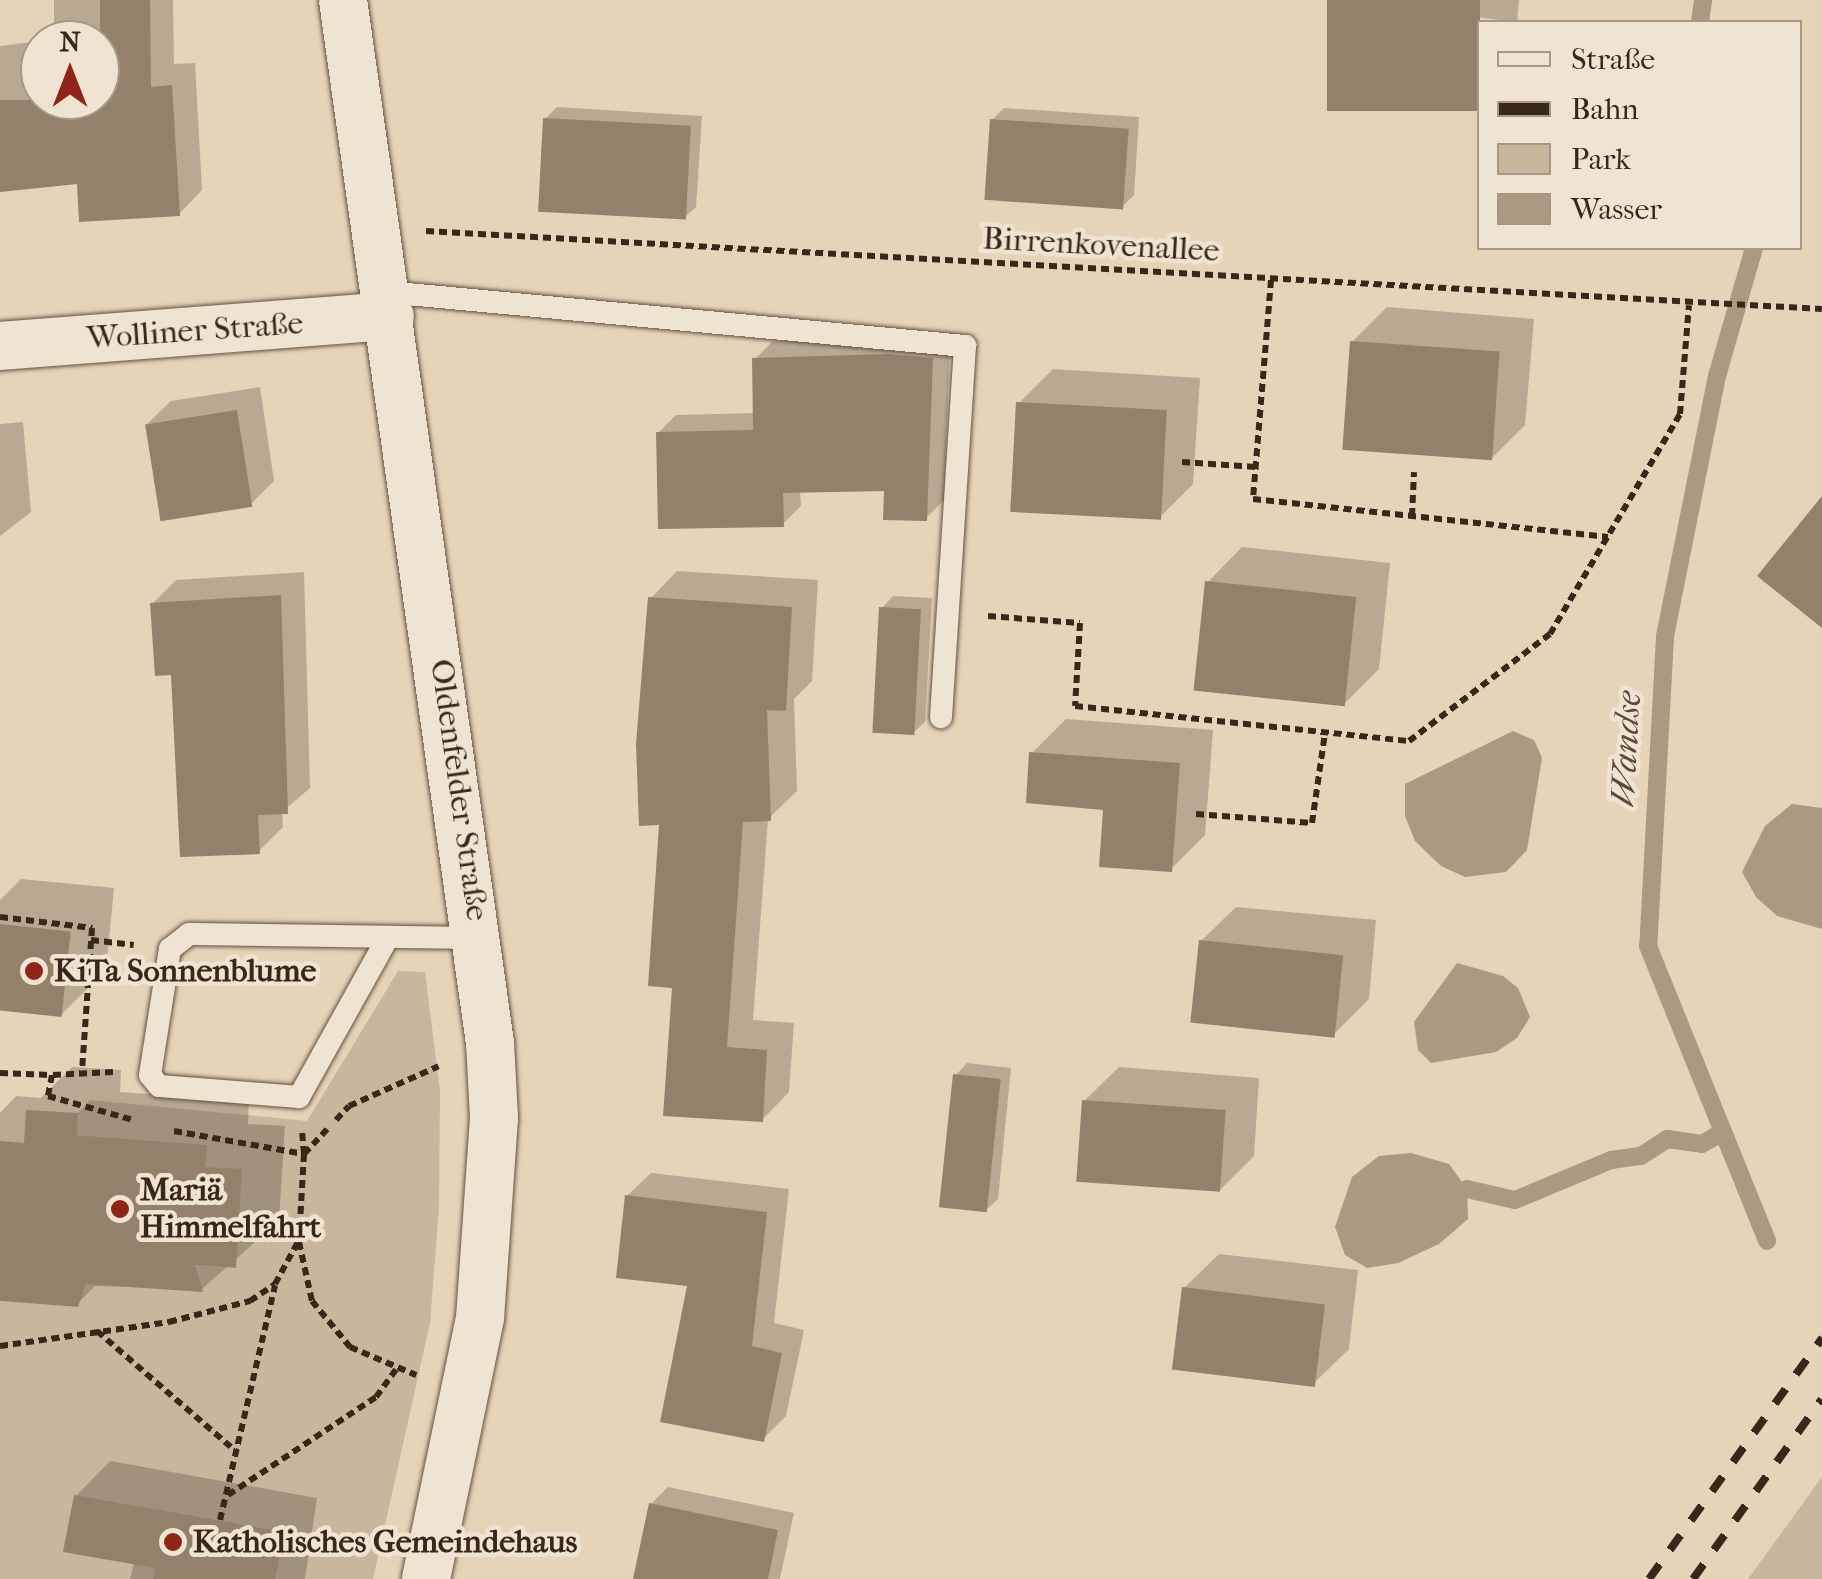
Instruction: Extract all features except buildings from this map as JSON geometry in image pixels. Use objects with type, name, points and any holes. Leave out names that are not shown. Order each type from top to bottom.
[{"type":"street","name":"Oldenfelder Straße","points":[[343,0],[480,938],[490,1043],[490,1235],[468,1389],[426,1579]]},
{"type":"street","name":"Wolliner Straße","points":[[0,346],[388,304]]},
{"type":"lane","points":[[388,304],[965,346],[940,717]]},
{"type":"lane","points":[[387,939],[299,1097],[159,1086],[150,1074],[170,949],[189,934],[480,938]]},
{"type":"path","name":"Birrenkovenallee","points":[[376,228],[1771,310],[1822,308]]},
{"type":"path","points":[[1272,280],[1253,499],[1608,537]]},
{"type":"path","points":[[948,612],[1080,623],[1075,706],[1410,741],[1550,634],[1680,414],[1689,304]]},
{"type":"path","points":[[1182,462],[1256,467]]},
{"type":"path","points":[[1412,516],[1414,472]]},
{"type":"path","points":[[1196,814],[1312,823],[1324,733]]},
{"type":"path","points":[[0,918],[92,928],[82,1072]]},
{"type":"path","points":[[468,1389],[396,1369],[350,1347],[312,1301],[298,1240],[304,1154],[349,1106],[490,1043]]},
{"type":"path","points":[[0,1074],[52,1074]]},
{"type":"path","points":[[220,1520],[275,1284],[298,1240]]},
{"type":"path","points":[[0,1346],[169,1322],[250,1301],[275,1284]]},
{"type":"path","points":[[96,1330],[238,1453]]},
{"type":"path","points":[[227,1496],[376,1397],[396,1369]]},
{"type":"green space","points":[[398,971],[425,972],[440,1091],[439,1208],[430,1323],[373,1579],[0,1579],[0,1301],[77,1307],[86,1284],[193,1265],[235,1268],[242,1170],[205,1167],[206,1145],[77,1135],[78,1113],[90,1100],[307,1121]]},
{"type":"green space","points":[[1822,1477],[1822,1579],[1748,1579]]},
{"type":"water","points":[[1513,731],[1534,740],[1542,758],[1527,850],[1506,872],[1465,877],[1441,866],[1415,841],[1405,816],[1405,784]]},
{"type":"water","points":[[1792,804],[1822,808],[1822,929],[1777,916],[1756,897],[1742,872],[1765,826]]},
{"type":"water","points":[[1457,963],[1503,976],[1518,988],[1530,1017],[1517,1038],[1496,1052],[1431,1063],[1418,1050],[1414,1022]]},
{"type":"water","points":[[1411,1153],[1449,1164],[1467,1189],[1468,1219],[1439,1244],[1398,1263],[1367,1268],[1345,1255],[1335,1227],[1352,1177],[1379,1156]]},
{"type":"waterway","name":"Wandse","points":[[1700,20],[1703,0]]},
{"type":"waterway","name":"Wandse","points":[[1753,250],[1717,376],[1665,637],[1648,946],[1767,1241]]},
{"type":"waterway","points":[[1467,1189],[1515,1200],[1611,1160],[1641,1156],[1667,1139],[1702,1144],[1723,1132]]},
{"type":"railway","points":[[1649,1579],[1822,1338]]},
{"type":"railway","points":[[1693,1579],[1822,1399]]},
{"type":"place","name":"KiTa Sonnenblume","points":[[34,971]]},
{"type":"place","name":"Mariä Himmelfahrt","points":[[120,1209]]},
{"type":"place","name":"Katholisches Gemeindehaus","points":[[173,1542]]}]
